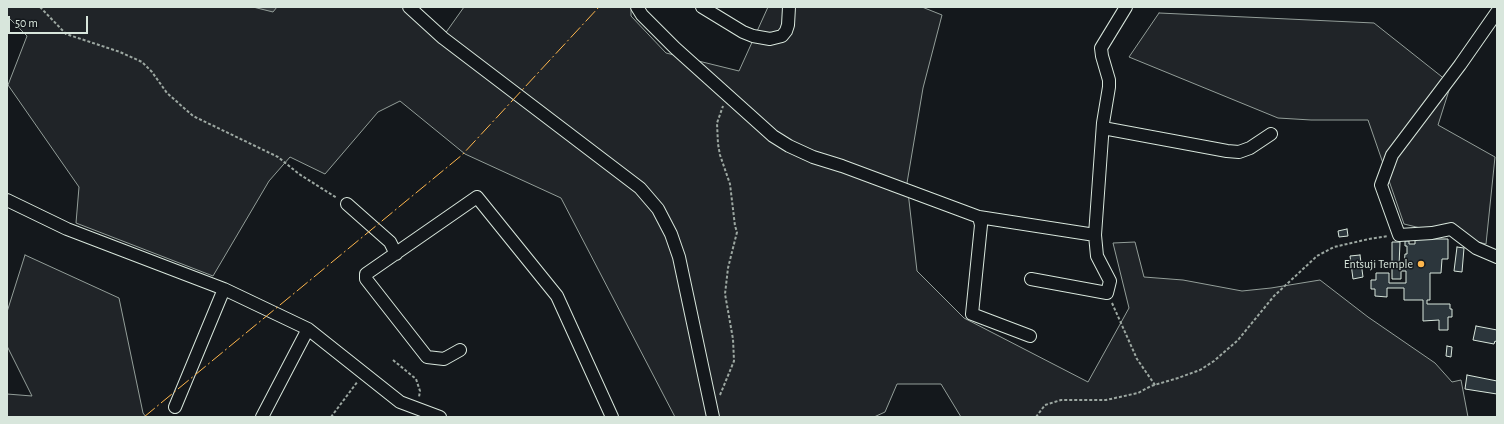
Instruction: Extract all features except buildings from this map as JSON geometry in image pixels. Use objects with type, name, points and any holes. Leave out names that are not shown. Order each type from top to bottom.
[{"type":"street","points":[[409,7],[442,38],[640,188],[658,210],[671,234],[678,257],[712,415]]},
{"type":"street","points":[[637,7],[642,15],[651,24],[730,98],[773,136],[789,146],[813,157],[842,166],[979,217],[1095,235]]},
{"type":"street","points":[[702,7],[743,32],[753,36],[770,39],[782,36],[786,31],[788,25],[789,7]]},
{"type":"street","points":[[1031,279],[1107,293],[1110,281],[1098,256],[1095,235],[1103,128],[1109,87],[1109,80],[1101,48],[1126,7]]},
{"type":"street","points":[[1497,12],[1460,65],[1392,155],[1381,186],[1399,235],[1432,233],[1451,229],[1476,248],[1497,257]]},
{"type":"street","points":[[1103,128],[1239,152],[1250,148],[1271,134]]},
{"type":"street","points":[[460,350],[444,359],[427,357],[366,279],[366,274],[477,197],[557,296],[612,417]]},
{"type":"street","points":[[7,200],[67,229],[224,289],[308,329],[400,402],[440,417]]},
{"type":"street","points":[[347,204],[390,242],[396,254]]},
{"type":"street","points":[[979,217],[981,225],[972,314],[1030,336]]},
{"type":"street","points":[[175,407],[224,289]]},
{"type":"street","points":[[262,417],[308,329]]},
{"type":"path","points":[[40,7],[66,34],[120,52],[142,62],[152,72],[167,93],[193,116],[278,157],[299,174],[347,204]]},
{"type":"path","points":[[712,415],[734,361],[733,339],[725,294],[728,268],[737,232],[730,184],[720,155],[717,132],[721,109],[730,98]]},
{"type":"path","points":[[1036,417],[1045,405],[1061,400],[1106,400],[1138,393],[1155,385],[1200,370],[1214,361],[1238,340],[1274,296],[1317,256],[1334,247],[1369,239],[1399,235]]},
{"type":"path","points":[[1107,293],[1137,359],[1155,385]]},
{"type":"path","points":[[393,360],[418,383],[420,391],[416,409]]},
{"type":"path","points":[[332,417],[364,373]]},
{"type":"shaded area","points":[[7,7],[405,7],[442,38],[464,7],[631,7],[631,16],[666,53],[739,71],[768,7],[922,7],[942,15],[923,88],[907,183],[917,271],[964,318],[1088,382],[1129,308],[1113,243],[1135,242],[1144,277],[1183,280],[1242,291],[1320,280],[1368,317],[1435,363],[1452,382],[1461,380],[1468,417],[961,417],[941,384],[897,384],[885,412],[874,417],[675,417],[561,198],[465,154],[400,101],[378,112],[325,174],[290,157],[269,181],[213,276],[76,223],[79,187],[8,85],[27,36],[7,16]]},
{"type":"shaded area","points":[[253,7],[277,7],[273,12]]},
{"type":"shaded area","points":[[1159,13],[1374,23],[1451,84],[1438,125],[1495,157],[1486,244],[1404,224],[1368,120],[1311,120],[1278,118],[1129,57]]},
{"type":"shaded area","points":[[25,255],[119,298],[143,413],[146,417],[7,417],[7,394],[32,396],[7,346],[7,312]]},
{"type":"power","points":[[144,417],[462,155],[599,7]]},
{"type":"place","name":"Entsuji Temple","points":[[1421,264]]}]
